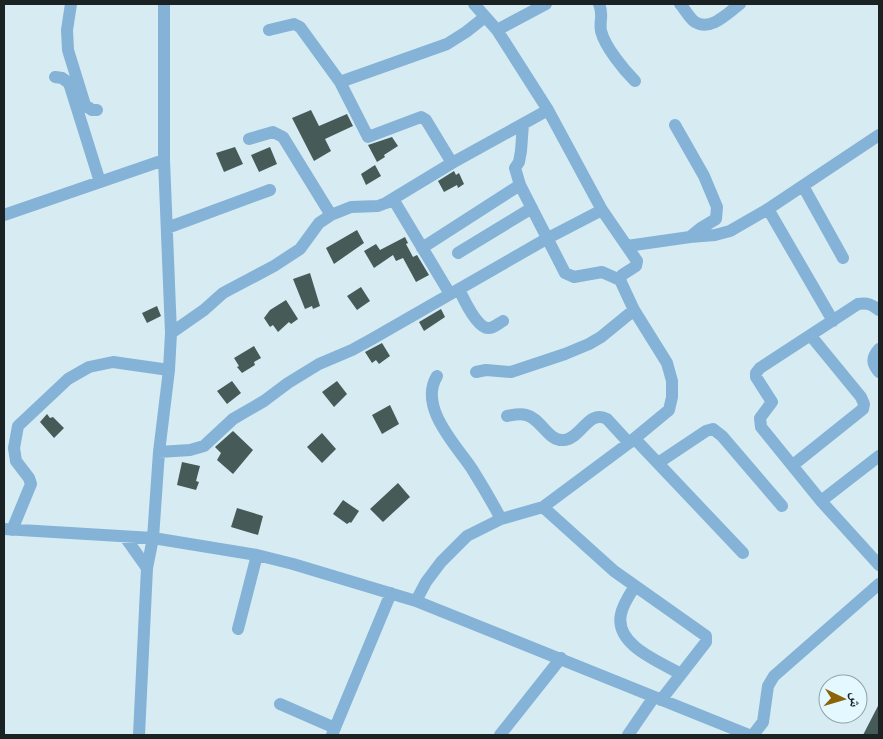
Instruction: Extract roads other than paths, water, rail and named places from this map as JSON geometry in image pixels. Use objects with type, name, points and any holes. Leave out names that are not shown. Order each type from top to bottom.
[{"type":"street","points":[[70,4],[67,30],[68,50],[85,105],[92,110],[97,110]]},
{"type":"street","points":[[139,735],[148,568],[169,370],[171,333],[164,160],[164,4]]},
{"type":"street","points":[[474,4],[497,30],[548,110],[602,210],[637,264],[622,275],[620,280]]},
{"type":"street","points":[[497,30],[546,4]]},
{"type":"street","points":[[599,4],[602,16],[602,33],[624,69],[635,81]]},
{"type":"street","points":[[680,4],[695,22],[703,24],[720,19],[740,4]]},
{"type":"street","points":[[340,82],[447,44],[485,17]]},
{"type":"street","points":[[269,30],[294,24],[298,26],[340,82],[368,137],[421,117],[426,120],[452,163]]},
{"type":"street","points":[[56,78],[62,78],[69,83],[100,182]]},
{"type":"street","points":[[171,333],[223,294],[274,266],[300,249],[319,223],[331,215],[352,207],[378,206],[393,199],[452,163],[548,110]]},
{"type":"street","points":[[416,600],[426,582],[455,547],[467,536],[502,519],[543,507],[632,441],[669,410],[672,398],[672,381],[668,363],[634,310],[620,280],[602,272],[574,278],[566,273],[520,185],[515,170],[519,162],[521,150],[522,124]]},
{"type":"street","points":[[675,125],[704,176],[718,207],[716,219],[690,237]]},
{"type":"street","points":[[249,139],[273,132],[283,137],[331,215]]},
{"type":"street","points":[[626,246],[730,232],[878,141]]},
{"type":"street","points":[[4,215],[164,160]]},
{"type":"street","points":[[422,248],[520,185]]},
{"type":"street","points":[[804,186],[843,258]]},
{"type":"street","points":[[167,228],[270,190]]},
{"type":"street","points":[[393,199],[422,248],[474,317],[484,327],[490,328],[503,321]]},
{"type":"street","points":[[458,253],[532,208]]},
{"type":"street","points":[[768,209],[834,321]]},
{"type":"street","points":[[159,452],[190,450],[204,446],[233,419],[264,401],[288,383],[319,364],[352,350],[548,238],[602,210]]},
{"type":"street","points":[[879,310],[872,304],[858,304],[760,368],[756,373],[756,377],[772,402],[760,418],[759,425],[821,501],[879,565]]},
{"type":"street","points":[[476,372],[486,370],[511,372],[565,354],[601,338],[634,310]]},
{"type":"street","points":[[793,465],[863,409],[864,404],[861,397],[811,336]]},
{"type":"street","points":[[879,350],[873,356],[873,361],[874,366],[879,372]]},
{"type":"street","points":[[169,370],[113,362],[90,367],[68,379],[18,426],[14,448],[16,461],[31,484],[8,529],[152,538],[257,555],[294,564],[416,600],[744,734],[763,722],[768,686],[774,676],[879,584]]},
{"type":"street","points":[[438,376],[432,390],[435,410],[439,419],[502,519]]},
{"type":"street","points":[[507,416],[519,414],[533,417],[552,436],[562,440],[569,438],[594,417],[602,416],[658,463],[743,552]]},
{"type":"street","points":[[658,463],[706,431],[714,429],[782,506]]},
{"type":"street","points":[[821,501],[879,456]]},
{"type":"street","points":[[543,507],[614,571],[706,636],[706,642],[681,674],[657,698],[628,735]]},
{"type":"street","points":[[125,536],[148,568]]},
{"type":"street","points":[[238,629],[257,555]]},
{"type":"street","points":[[635,586],[621,612],[621,629],[636,649],[681,674]]},
{"type":"street","points":[[280,704],[334,731],[391,593]]},
{"type":"street","points":[[517,735],[504,731],[561,658]]}]
